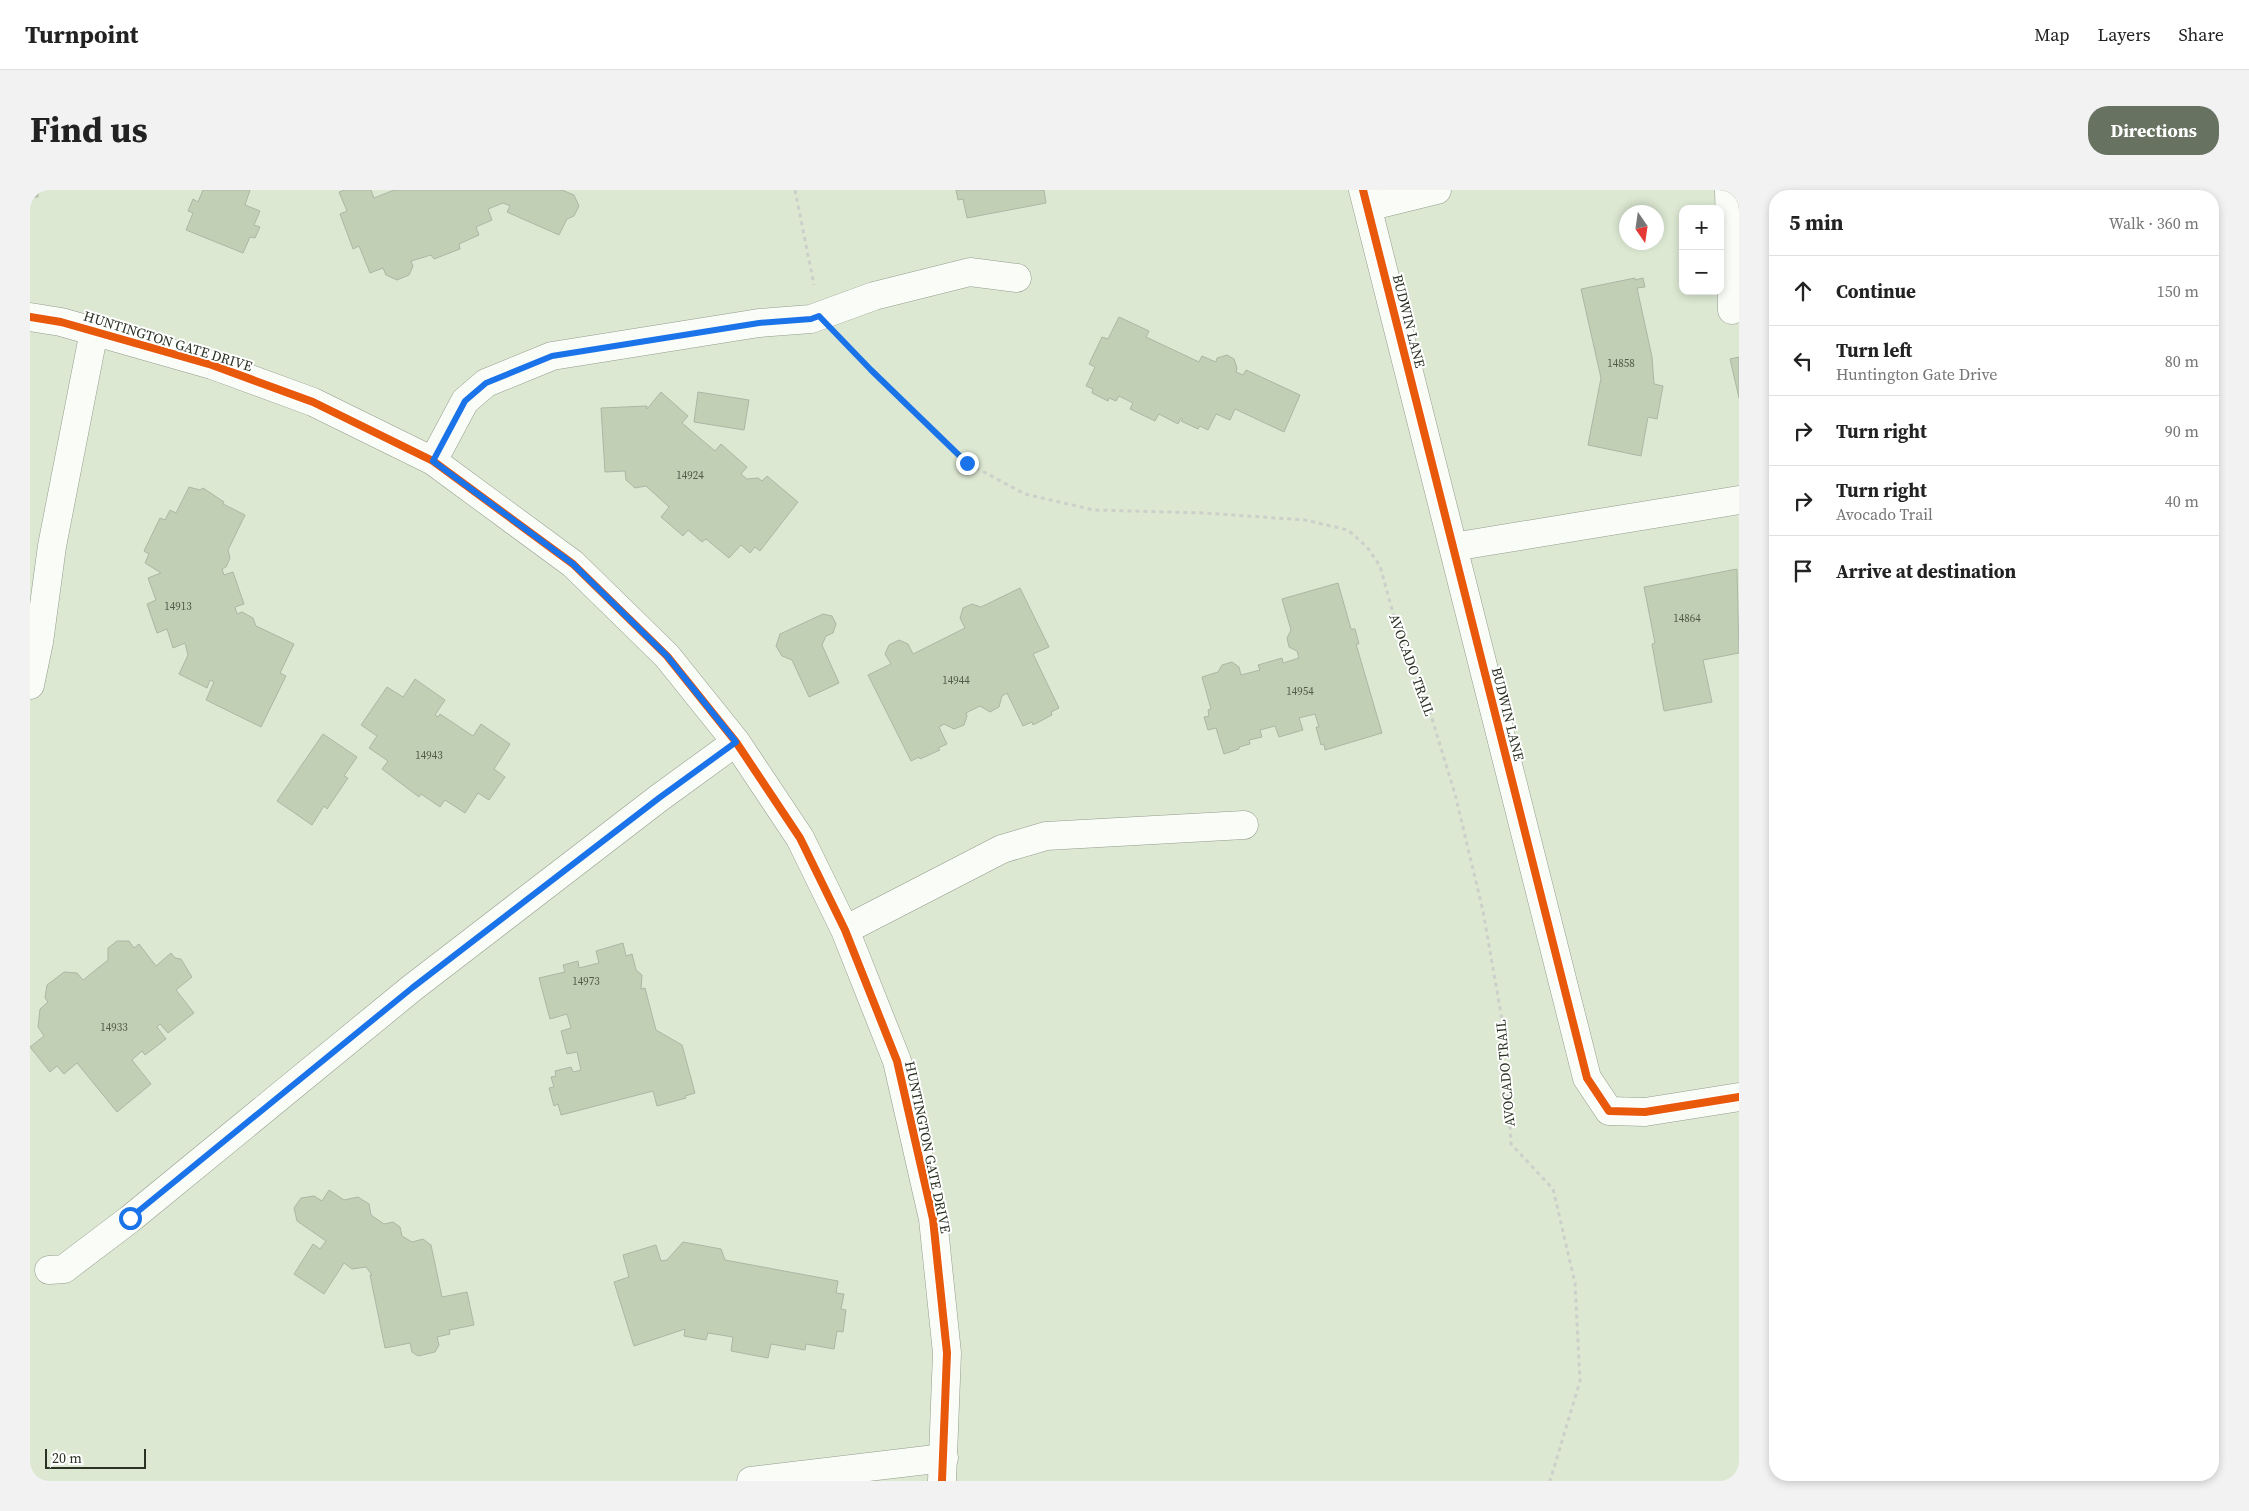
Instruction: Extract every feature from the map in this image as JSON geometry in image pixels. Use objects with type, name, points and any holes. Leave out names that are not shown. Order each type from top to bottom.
[{"type":"street","points":[[1365,198],[1437,190]]},
{"type":"street","points":[[1729,190],[1732,310]]},
{"type":"street","name":"BUDWIN LANE","points":[[1365,198],[1587,1078],[1609,1111],[1645,1112],[1739,1096]]},
{"type":"street","points":[[433,461],[465,401],[486,383],[552,356],[759,323],[811,319],[874,296],[970,272],[1017,278]]},
{"type":"street","name":"HUNTINGTON GATE DRIVE","points":[[30,317],[61,322],[212,365],[313,402],[433,461],[573,564],[667,656],[736,742],[800,838],[845,930],[897,1061],[933,1218],[947,1353],[943,1469]]},
{"type":"street","points":[[30,685],[39,642],[52,546],[94,331]]},
{"type":"street","points":[[1453,547],[1739,500]]},
{"type":"street","points":[[49,1270],[64,1269],[130,1218],[412,988],[613,832],[736,742]]},
{"type":"street","points":[[845,930],[1002,849],[1046,836],[1244,825]]},
{"type":"street","points":[[752,1481],[943,1469]]},
{"type":"path","points":[[795,190],[819,316]]},
{"type":"building","points":[[30,190],[38,190],[38,197],[30,197]]},
{"type":"building","points":[[203,190],[250,190],[245,205],[260,211],[254,225],[260,227],[255,238],[250,237],[243,253],[186,230],[193,213],[188,211],[193,199],[198,202]]},
{"type":"building","points":[[345,190],[371,190],[374,198],[394,190],[562,190],[574,195],[579,206],[574,216],[567,219],[559,235],[507,212],[510,206],[503,203],[488,209],[492,220],[476,227],[479,235],[459,244],[460,249],[434,259],[431,255],[411,261],[413,266],[409,275],[397,280],[386,275],[383,268],[370,273],[359,246],[353,249],[340,214],[347,211],[339,192]]},
{"type":"building","points":[[956,190],[1044,190],[1046,203],[967,218],[963,199],[958,200]]},
{"type":"building","points":[[1635,278],[1635,280],[1643,278],[1645,287],[1637,288],[1652,357],[1654,384],[1663,386],[1657,419],[1648,417],[1641,456],[1588,445],[1601,378],[1581,289]]},
{"type":"building","points":[[1119,317],[1149,331],[1146,337],[1199,362],[1202,356],[1216,362],[1217,358],[1227,355],[1234,359],[1237,368],[1236,372],[1243,375],[1246,370],[1300,395],[1284,432],[1235,409],[1230,420],[1216,414],[1208,430],[1200,426],[1198,429],[1181,421],[1183,419],[1181,418],[1178,424],[1159,414],[1155,421],[1130,409],[1133,403],[1119,396],[1116,401],[1109,398],[1108,401],[1092,393],[1093,389],[1086,386],[1095,367],[1089,364],[1102,337],[1108,339]]},
{"type":"building","points":[[1739,357],[1739,398],[1730,359]]},
{"type":"building","points":[[661,392],[688,416],[682,423],[715,451],[721,444],[747,467],[741,474],[747,479],[758,478],[762,481],[767,476],[798,502],[760,551],[755,547],[750,553],[741,545],[729,558],[706,539],[702,542],[688,530],[683,536],[661,517],[669,507],[646,486],[635,488],[626,480],[625,471],[605,472],[601,408],[647,406],[647,409]]},
{"type":"building","points":[[698,392],[749,400],[744,430],[694,422]]},
{"type":"building","points":[[189,487],[200,490],[203,488],[224,502],[223,504],[245,515],[228,550],[230,558],[226,567],[222,569],[224,575],[233,572],[244,604],[235,607],[237,614],[242,612],[253,618],[256,626],[294,644],[280,673],[286,676],[261,727],[206,700],[214,682],[210,680],[207,688],[179,674],[188,655],[185,643],[173,648],[167,629],[157,633],[147,604],[156,600],[148,578],[161,573],[145,563],[149,554],[144,551],[160,518],[165,520],[170,510],[176,513]]},
{"type":"building","points":[[1737,569],[1739,653],[1703,660],[1712,702],[1664,711],[1652,644],[1655,643],[1644,587]]},
{"type":"building","points":[[1338,583],[1351,629],[1355,629],[1359,644],[1356,644],[1382,733],[1325,750],[1324,744],[1321,745],[1316,727],[1319,727],[1315,714],[1299,718],[1303,730],[1279,737],[1275,726],[1260,730],[1262,737],[1249,740],[1250,744],[1224,754],[1216,728],[1208,730],[1204,717],[1209,716],[1208,710],[1211,709],[1202,677],[1218,672],[1222,665],[1232,662],[1239,667],[1241,675],[1260,670],[1258,665],[1282,658],[1283,663],[1299,658],[1297,651],[1289,647],[1287,638],[1291,630],[1282,599]]},
{"type":"building","points":[[1020,588],[1049,647],[1033,654],[1059,708],[1051,712],[1052,715],[1033,725],[1032,722],[1023,726],[1007,693],[1002,696],[999,707],[990,712],[980,706],[966,713],[964,725],[954,729],[944,724],[939,727],[947,744],[938,748],[940,750],[911,761],[868,675],[891,664],[885,654],[889,645],[899,640],[908,644],[913,654],[965,628],[960,618],[963,608],[972,604],[981,607]]},
{"type":"building","points":[[823,614],[832,616],[836,624],[833,633],[826,636],[822,645],[839,683],[809,697],[792,660],[782,656],[776,646],[780,634]]},
{"type":"building","points":[[415,679],[445,700],[435,715],[438,717],[440,714],[473,736],[481,724],[510,744],[494,769],[505,777],[489,800],[478,793],[465,813],[445,800],[440,807],[421,794],[419,797],[382,769],[388,761],[369,748],[377,736],[361,725],[387,687],[403,697]]},
{"type":"building","points":[[323,734],[357,757],[344,776],[348,778],[327,809],[324,806],[312,825],[277,801]]},
{"type":"building","points":[[117,941],[129,941],[134,948],[139,944],[156,966],[171,953],[175,958],[181,959],[192,977],[176,990],[194,1013],[168,1033],[160,1024],[157,1027],[166,1039],[145,1055],[142,1051],[132,1060],[151,1084],[117,1112],[77,1063],[64,1074],[57,1066],[50,1072],[30,1047],[44,1036],[38,1027],[40,1009],[48,1002],[45,998],[47,985],[64,972],[77,973],[83,980],[108,960],[108,948]]},
{"type":"building","points":[[623,943],[626,956],[632,954],[636,970],[642,975],[641,989],[645,988],[656,1030],[682,1045],[695,1093],[685,1096],[686,1098],[657,1106],[653,1091],[561,1115],[558,1104],[554,1106],[549,1088],[554,1087],[551,1077],[556,1076],[555,1071],[571,1067],[573,1072],[581,1070],[577,1052],[567,1054],[561,1031],[571,1028],[567,1014],[550,1019],[539,978],[565,972],[563,965],[578,961],[579,968],[599,963],[596,951]]},
{"type":"building","points":[[329,1190],[344,1200],[358,1197],[369,1204],[371,1215],[384,1224],[393,1222],[400,1227],[402,1236],[412,1242],[423,1239],[431,1245],[442,1297],[467,1292],[474,1325],[449,1330],[450,1334],[437,1337],[439,1345],[435,1352],[418,1356],[412,1352],[410,1343],[385,1348],[370,1275],[372,1275],[366,1267],[352,1269],[344,1263],[324,1294],[294,1274],[313,1244],[320,1249],[326,1241],[297,1221],[294,1208],[301,1198],[314,1196],[322,1201]]},
{"type":"building","points":[[683,1242],[721,1249],[725,1260],[838,1281],[836,1293],[844,1294],[841,1309],[846,1310],[843,1332],[837,1331],[834,1349],[806,1344],[805,1350],[771,1344],[768,1358],[731,1351],[733,1337],[708,1333],[706,1340],[684,1336],[685,1329],[634,1346],[614,1282],[629,1277],[623,1255],[656,1245],[661,1261],[667,1260]]},
{"type":"cycle path","points":[[1363,190],[1587,1078],[1609,1111],[1645,1112],[1739,1097]]},
{"type":"cycle path","points":[[30,317],[61,322],[212,365],[313,402],[433,461],[573,564],[667,656],[736,742],[800,838],[845,930],[897,1061],[933,1219],[947,1353],[942,1481]]},
{"type":"route","points":[[130,1218],[412,988],[659,798],[736,742],[667,656],[573,564],[433,461],[465,401],[486,383],[552,356],[759,323],[811,319],[819,316],[871,370],[967,463]]}]
